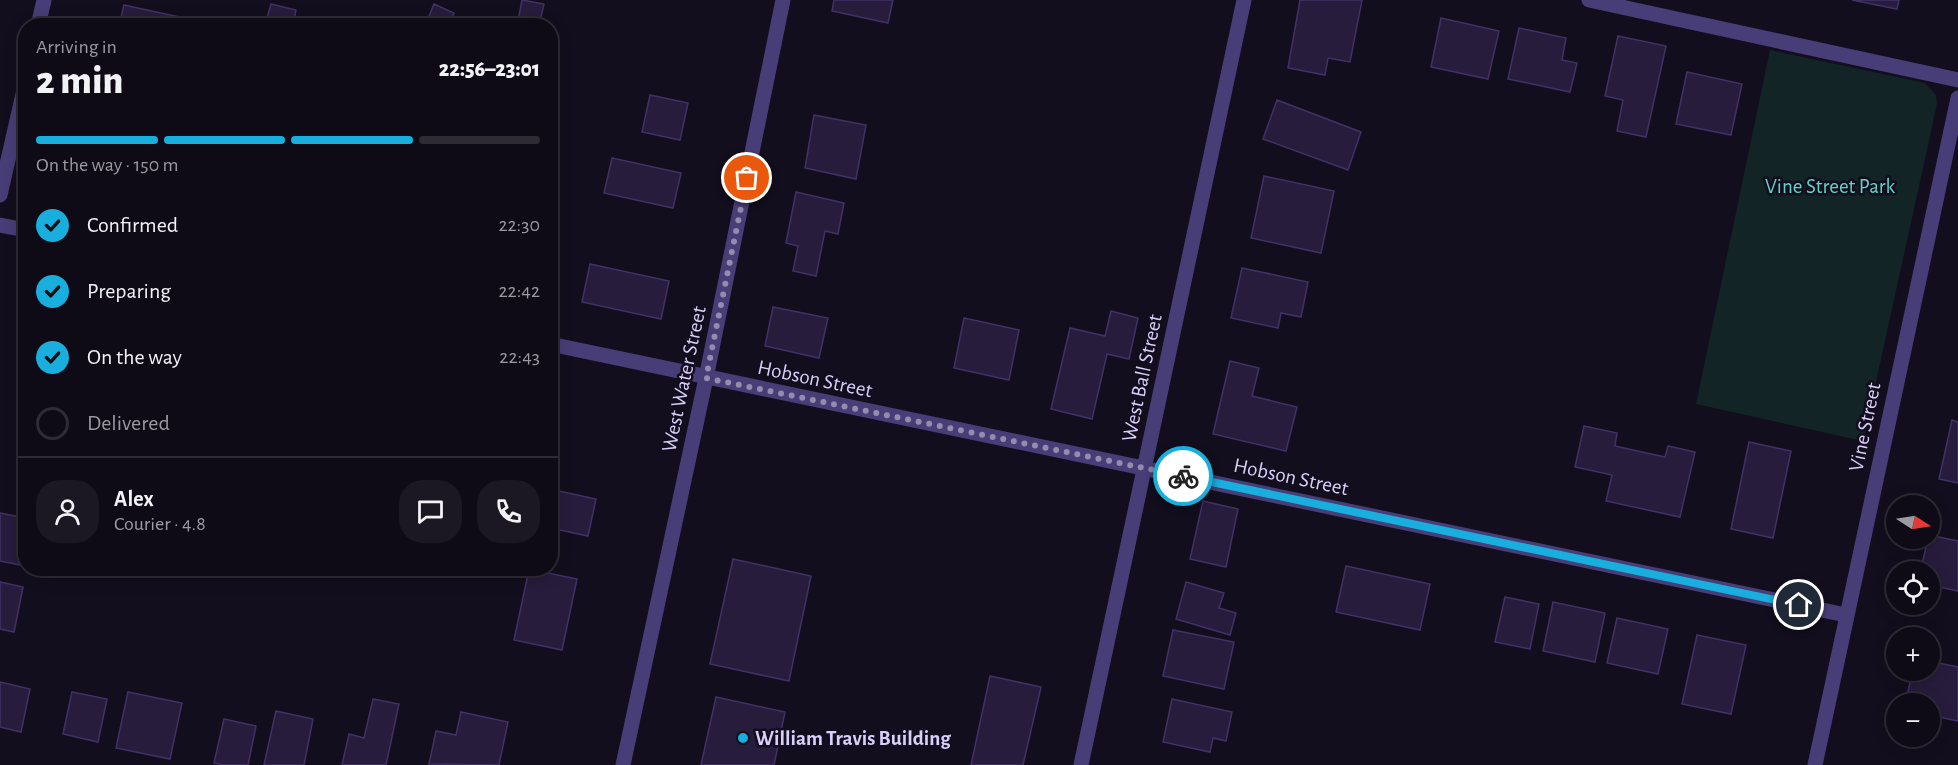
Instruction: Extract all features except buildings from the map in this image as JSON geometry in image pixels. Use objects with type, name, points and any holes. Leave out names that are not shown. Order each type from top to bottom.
[{"type":"street","points":[[40,18],[44,0]]},
{"type":"street","name":"West Water Street","points":[[623,765],[706,378],[783,0]]},
{"type":"street","name":"West Ball Street","points":[[1081,765],[1244,0]]},
{"type":"street","points":[[1588,0],[1958,80]]},
{"type":"street","name":"Vine Street","points":[[1815,765],[1958,98]]},
{"type":"street","points":[[0,195],[18,116]]},
{"type":"street","points":[[0,225],[18,228]]},
{"type":"street","name":"Hobson Street","points":[[558,346],[1846,615]]},
{"type":"green space","name":"Vine Street Park","points":[[1770,50],[1925,83],[1936,95],[1937,104],[1863,441],[1696,404]]},
{"type":"way so far","points":[[747,178],[706,378],[1183,476]]},
{"type":"place","name":"William Travis Building","points":[[743,738]]},
{"type":"route","points":[[1183,476],[1799,605]]}]
